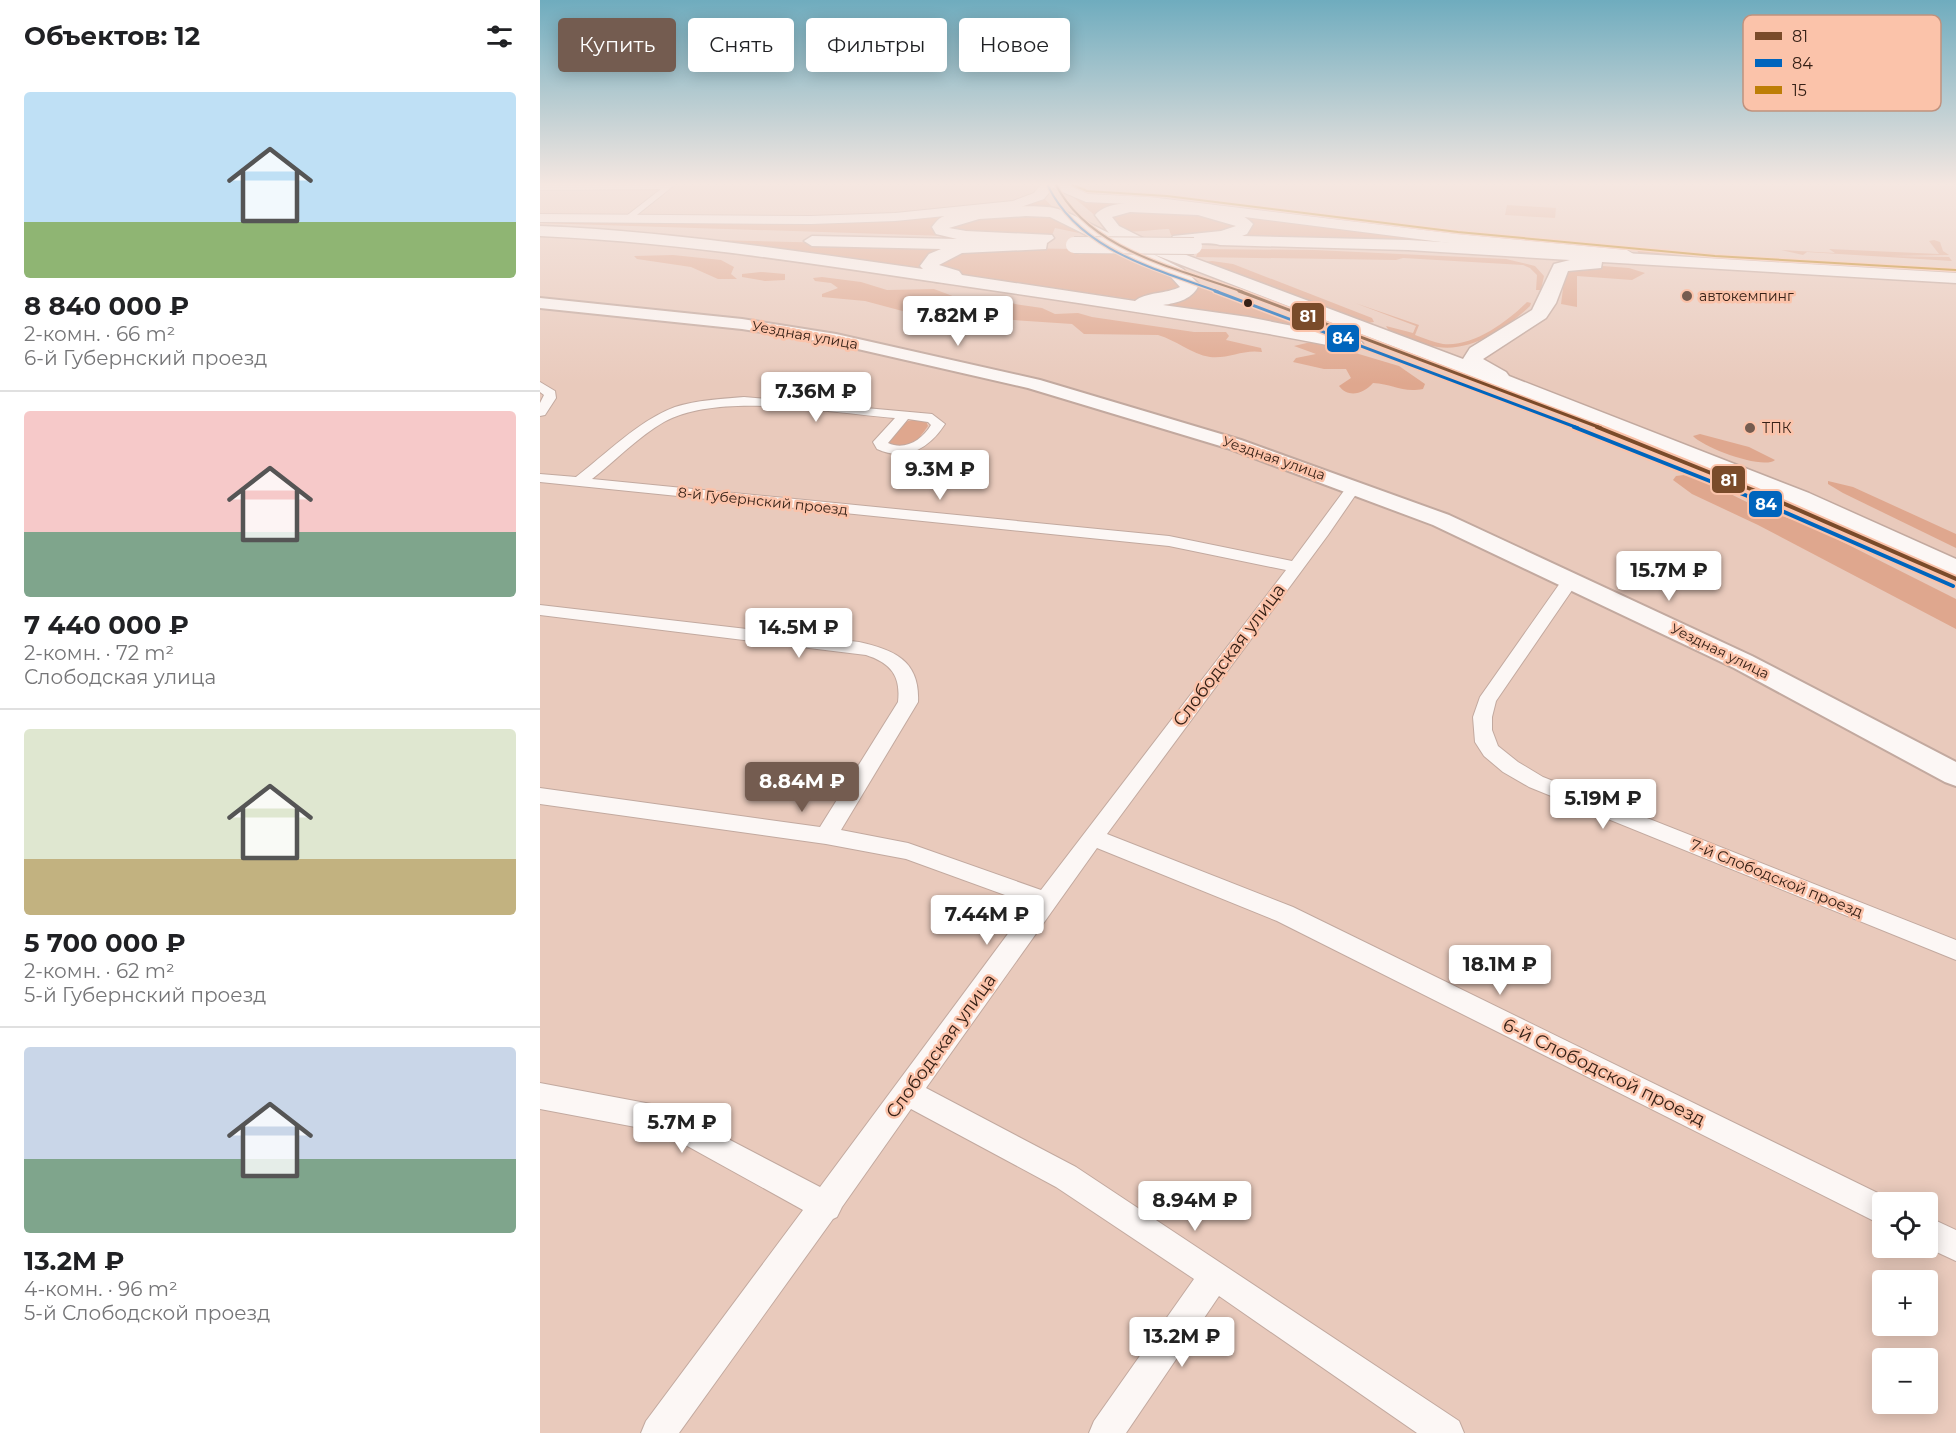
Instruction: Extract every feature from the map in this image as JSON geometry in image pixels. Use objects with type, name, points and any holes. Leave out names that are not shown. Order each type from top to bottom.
[{"type":"highway","points":[[750,250],[1300,332],[1417,363],[1680,457]]},
{"type":"highway","points":[[955,250],[941,254],[931,261],[929,266],[946,274],[1129,301],[1165,300],[1188,290],[1190,284],[1182,276],[1131,250]]},
{"type":"highway","points":[[1155,250],[1737,471]]},
{"type":"highway","points":[[1369,250],[1486,255],[1956,286]]},
{"type":"highway","points":[[1476,250],[1956,278]]},
{"type":"highway","points":[[1134,252],[1680,457],[1796,505],[1956,579]]},
{"type":"highway","points":[[1486,255],[1523,259],[1542,265],[1549,270],[1553,282]]},
{"type":"highway","points":[[1641,265],[1569,265],[1557,271],[1549,298],[1539,314],[1488,344],[1477,352],[1473,359],[1480,368],[1628,423],[1956,569]]},
{"type":"highway","points":[[1385,338],[1438,351],[1460,350],[1488,344]]},
{"type":"main road","points":[[1573,250],[1714,263]]},
{"type":"street","name":"Уездная улица","points":[[540,303],[742,324],[836,339],[974,369],[1162,420],[1441,520],[1743,662],[1956,775]]},
{"type":"street","points":[[540,386],[550,394],[550,398],[540,412]]},
{"type":"street","points":[[579,482],[658,420],[680,410],[706,404],[744,401],[905,415]]},
{"type":"street","name":"8-й Губернский проезд","points":[[540,478],[1169,541],[1295,567]]},
{"type":"street","name":"Слободская улица","points":[[658,1433],[826,1206],[1092,837],[1354,487]]},
{"type":"street","name":"7-й Слободской проезд","points":[[1571,580],[1487,700],[1481,717],[1481,732],[1492,752],[1507,766],[1536,782],[1956,950]]},
{"type":"street","points":[[540,610],[859,648],[891,657],[899,664],[909,682],[908,702],[826,836]]},
{"type":"street","points":[[540,796],[826,836],[908,851],[1047,901]]},
{"type":"street","name":"6-й Слободской проезд","points":[[1092,837],[1286,914],[1872,1205]]},
{"type":"street","points":[[906,1092],[1066,1177],[1447,1433]]},
{"type":"street","points":[[540,1096],[667,1120],[826,1206]]},
{"type":"street","points":[[1938,1237],[1956,1246]]},
{"type":"street","points":[[1106,1433],[1215,1275]]},
{"type":"shaded area","points":[[761,250],[956,250],[925,270]]},
{"type":"shaded area","points":[[978,250],[1080,250],[1076,254],[1109,250],[1146,264],[1181,286],[1177,292],[1137,300],[948,272],[935,263],[944,255]]},
{"type":"shaded area","points":[[1199,250],[1300,250],[1506,259],[1535,266],[1544,276],[1541,290],[1536,290],[1537,275],[1523,265],[1403,258],[1396,260],[1196,257]]},
{"type":"shaded area","points":[[1523,250],[1549,250],[1611,255]]},
{"type":"shaded area","points":[[1637,250],[1661,250],[1715,254],[1721,258],[1639,254]]},
{"type":"shaded area","points":[[1781,250],[1835,253],[1830,250],[1848,250],[1939,254],[1936,250],[1943,250],[1949,255],[1891,256],[1949,257],[1952,261],[1807,252],[1803,255]]},
{"type":"shaded area","points":[[673,255],[721,260],[734,267],[731,274],[737,279],[718,279],[691,267],[637,259],[634,256]]},
{"type":"shaded area","points":[[1204,262],[1233,264],[1372,318],[1374,322],[1367,323]]},
{"type":"shaded area","points":[[1589,265],[1629,268],[1645,273],[1632,280],[1577,276],[1577,307],[1561,304],[1564,281],[1561,272]]},
{"type":"shaded area","points":[[761,272],[785,274],[785,280],[765,281],[742,277],[742,274]]},
{"type":"shaded area","points":[[813,278],[861,282],[887,290],[934,289],[971,303],[995,297],[1015,304],[1042,308],[1055,314],[1078,313],[1194,332],[1226,332],[1229,336],[1226,340],[1261,348],[1262,352],[1210,357],[1158,335],[1084,334],[1072,324],[910,313],[865,301],[822,297],[822,294],[838,288],[831,283],[815,281]]},
{"type":"shaded area","points":[[1202,284],[1249,306],[1344,337],[1145,305]]},
{"type":"shaded area","points":[[1527,302],[1531,303],[1530,306],[1488,337],[1450,348],[1413,341],[1389,331],[1386,326],[1413,333],[1416,326],[1355,303],[1419,325],[1415,335],[1443,344],[1454,344],[1466,342],[1489,332]]},
{"type":"shaded area","points":[[1311,342],[1322,343],[1399,366],[1425,384],[1423,389],[1409,390],[1373,383],[1361,392],[1347,392],[1339,386],[1351,378],[1346,369],[1324,369],[1293,362],[1296,358],[1316,354],[1294,346]]},
{"type":"shaded area","points":[[916,419],[926,421],[928,426],[915,442],[901,447],[886,443],[905,422]]},
{"type":"shaded area","points":[[1700,434],[1749,447],[1775,460],[1759,462],[1721,452],[1693,436]]},
{"type":"shaded area","points":[[1684,475],[1700,479],[1757,507],[1813,527],[1956,599],[1956,629],[1758,525],[1692,494],[1673,480],[1676,476]]},
{"type":"shaded area","points":[[1828,481],[1853,487],[1956,534],[1956,548],[1843,493],[1828,484]]},
{"type":"transit line","name":"84","points":[[1113,250],[1131,259],[1647,455],[1750,497],[1953,586]]},
{"type":"transit line","name":"81","points":[[1130,250],[1651,448],[1956,579]]},
{"type":"transit line","name":"15","points":[[1649,250],[1715,256],[1956,270]]},
{"type":"place","name":"автокемпинг","points":[[1687,296]]},
{"type":"place","name":"ТПК","points":[[1750,428]]}]
